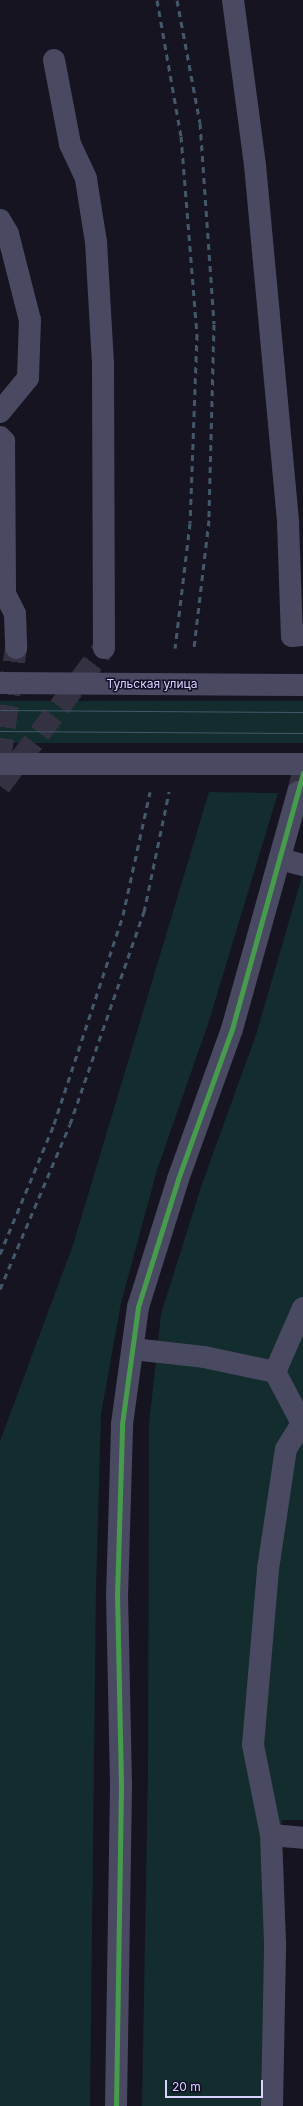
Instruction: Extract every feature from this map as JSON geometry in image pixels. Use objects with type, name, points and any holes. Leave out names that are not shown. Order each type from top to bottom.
[{"type":"street","points":[[233,0],[255,165],[288,523],[292,636],[303,635]]},
{"type":"street","points":[[54,60],[70,144],[86,179],[96,242],[103,364],[104,648]]},
{"type":"street","points":[[0,220],[8,234],[30,320],[28,378],[0,412]]},
{"type":"street","points":[[0,437],[4,441],[5,594],[14,614],[16,648]]},
{"type":"street","name":"Тульская улица","points":[[0,682],[303,685]]},
{"type":"street","points":[[0,764],[303,764]]},
{"type":"street","points":[[116,2106],[121,1784],[117,1597],[122,1424],[138,1308],[178,1179],[232,1029],[298,792]]},
{"type":"street","points":[[280,859],[303,866]]},
{"type":"street","points":[[275,1372],[303,1308]]},
{"type":"street","points":[[133,1349],[204,1357],[275,1372]]},
{"type":"street","points":[[272,2106],[275,1943],[271,1835],[254,1745],[268,1569],[286,1449],[302,1424],[275,1372]]},
{"type":"street","points":[[271,1835],[303,1838]]},
{"type":"green space","points":[[0,701],[303,701],[303,743],[0,743]]},
{"type":"green space","points":[[209,792],[278,793],[209,1021],[157,1170],[121,1303],[101,1414],[96,1588],[90,2106],[0,2106],[0,1441],[73,1245]]},
{"type":"green space","points":[[303,873],[303,1820],[282,1820],[282,2106],[142,2106],[148,1772],[149,1424],[161,1314],[202,1184],[256,1035]]},
{"type":"tunnel","points":[[0,760],[16,648]]},
{"type":"tunnel","points":[[0,786],[104,648]]},
{"type":"tunnel","points":[[298,792],[303,773]]},
{"type":"tram line","points":[[0,710],[303,712]]},
{"type":"tram line","points":[[0,731],[303,733]]},
{"type":"railway","points":[[157,0],[181,136],[197,334],[190,523],[175,648]]},
{"type":"railway","points":[[177,0],[200,123],[214,324],[209,520],[194,648]]},
{"type":"railway","points":[[0,1254],[54,1124],[123,915],[150,792]]},
{"type":"railway","points":[[0,1289],[70,1124],[144,912],[169,792]]},
{"type":"cycle path","points":[[116,2106],[121,1784],[117,1597],[122,1424],[138,1307],[178,1179],[232,1029],[303,773]]}]
